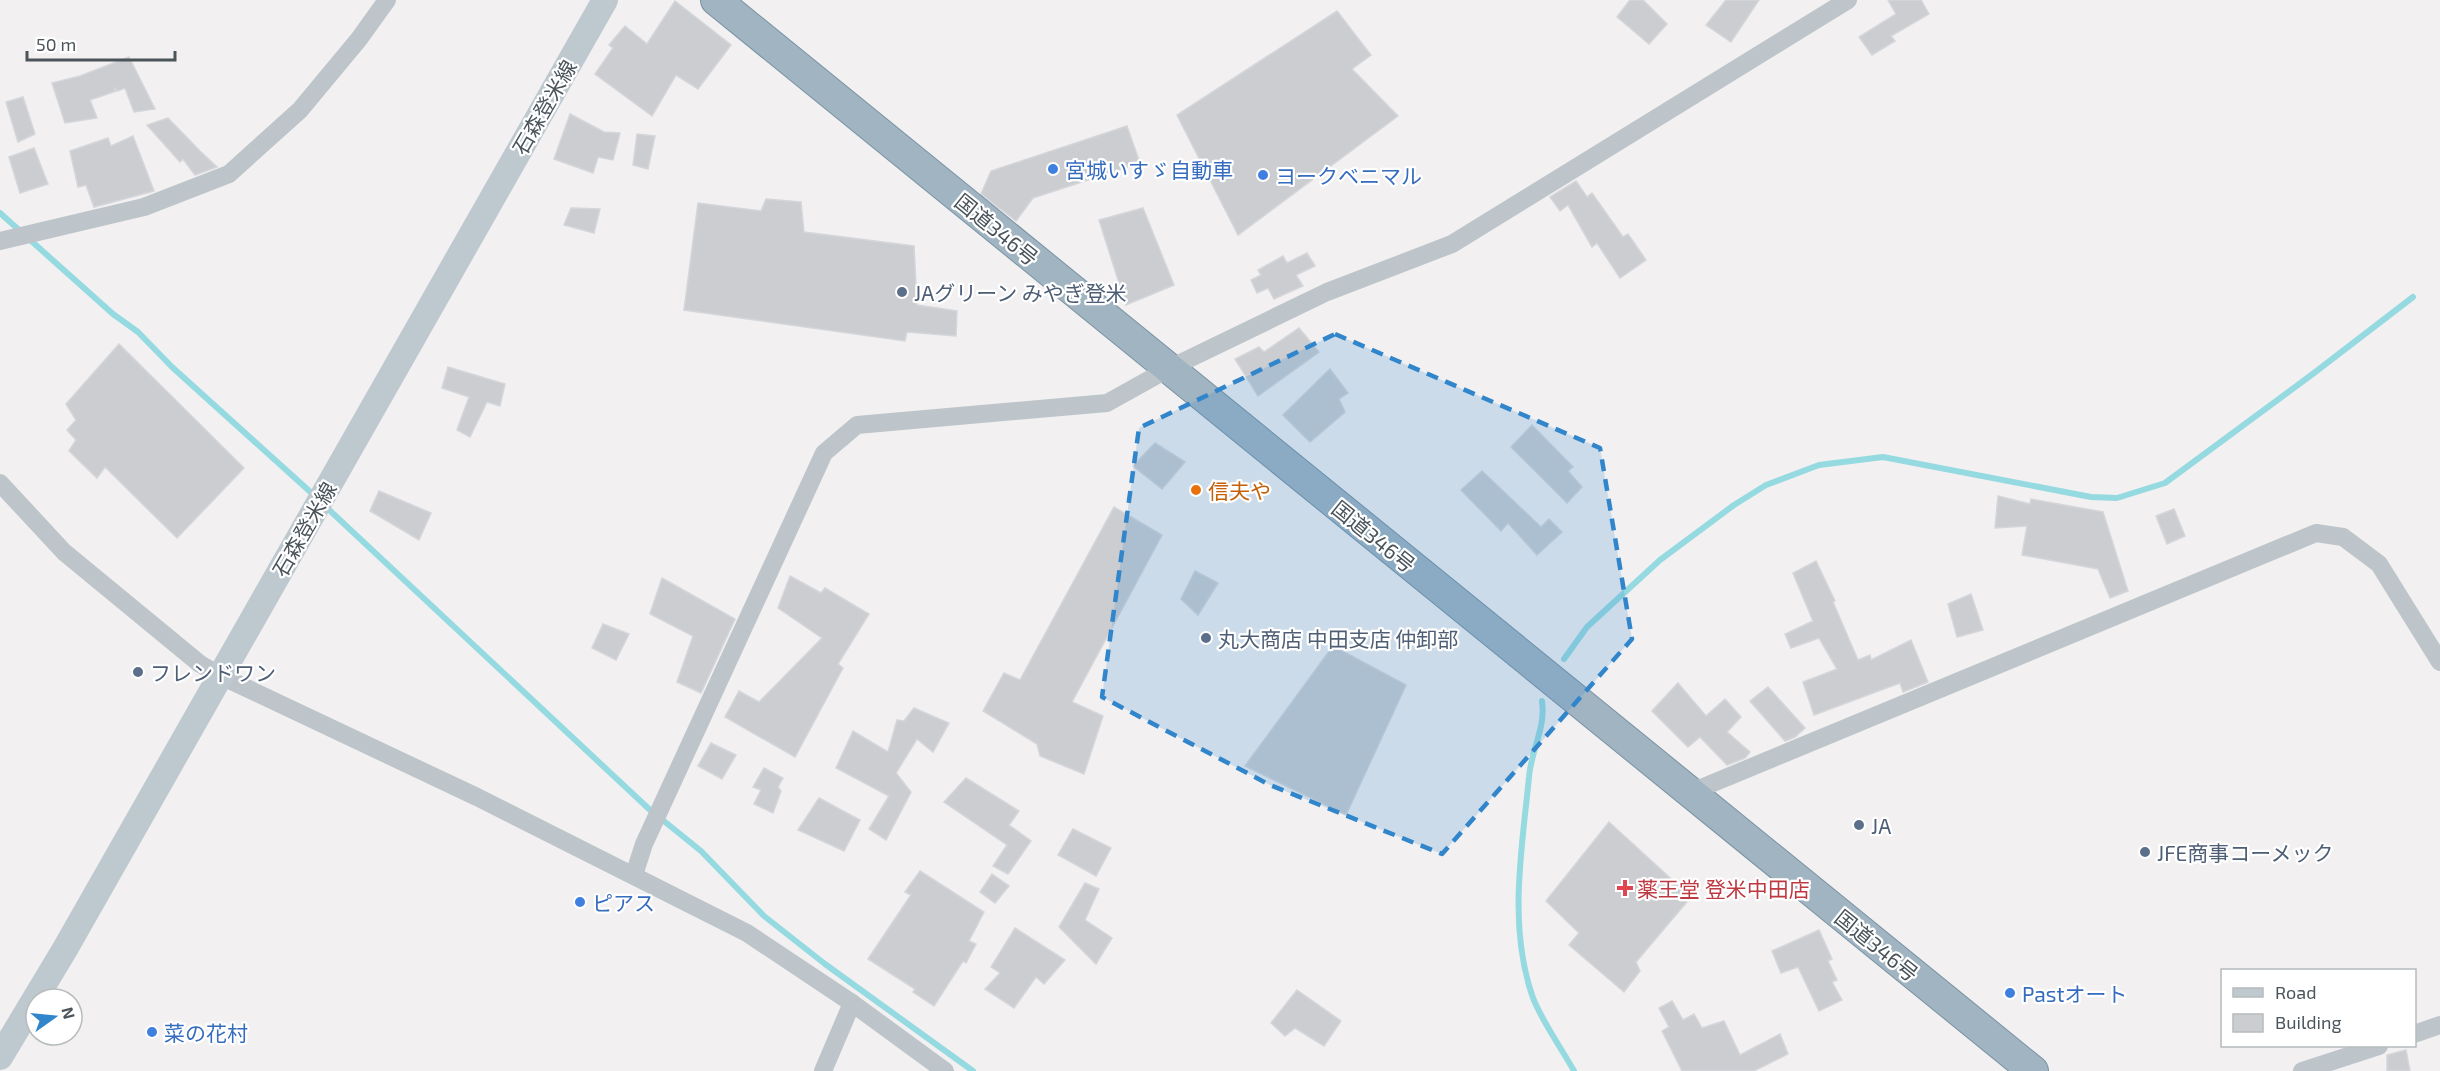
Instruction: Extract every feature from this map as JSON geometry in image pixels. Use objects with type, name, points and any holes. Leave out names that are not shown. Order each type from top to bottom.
[{"type":"highway","name":"国道346号","points":[[717,0],[2033,1071]]},
{"type":"main road","name":"石森登米線","points":[[0,1057],[71,939],[605,0]]},
{"type":"street","points":[[0,241],[144,207],[229,174],[300,110],[359,39],[387,0]]},
{"type":"street","points":[[634,875],[644,844],[824,453],[857,425],[1107,403],[1168,369],[1328,292],[1452,244],[1848,0]]},
{"type":"street","points":[[0,483],[64,552],[154,628],[200,663],[221,676],[348,734],[747,933],[852,1003],[945,1071]]},
{"type":"street","points":[[1689,793],[2316,533],[2343,537],[2379,564],[2440,662]]},
{"type":"street","points":[[823,1071],[852,1003]]},
{"type":"street","points":[[2416,1034],[2440,1025]]},
{"type":"street","points":[[2302,1071],[2376,1047]]},
{"type":"highlighted area","points":[[1335,334],[1600,448],[1632,639],[1442,854],[1270,785],[1102,697],[1139,428]]},
{"type":"building","points":[[1630,0],[1643,0],[1667,24],[1649,44],[1617,17]]},
{"type":"building","points":[[1726,0],[1759,0],[1731,42],[1706,25]]},
{"type":"building","points":[[1888,0],[1921,0],[1929,14],[1891,36],[1895,41],[1872,55],[1859,37],[1896,14]]},
{"type":"building","points":[[675,1],[731,45],[698,89],[676,75],[652,116],[595,74],[613,48],[609,45],[625,26],[647,44]]},
{"type":"building","name":"ヨークベニマル","points":[[1337,11],[1371,55],[1352,69],[1398,116],[1238,235],[1177,115]]},
{"type":"building","points":[[129,57],[155,109],[134,112],[125,88],[117,91],[114,87],[116,91],[90,100],[97,118],[65,123],[52,83],[80,76]]},
{"type":"building","points":[[23,97],[35,134],[18,142],[6,102]]},
{"type":"building","points":[[570,114],[604,132],[620,133],[613,160],[598,157],[593,173],[554,159]]},
{"type":"building","points":[[168,118],[217,167],[195,175],[183,159],[180,162],[147,125]]},
{"type":"building","points":[[1127,126],[1140,163],[1033,198],[1016,221],[981,194],[991,171]]},
{"type":"building","points":[[637,134],[655,136],[648,169],[633,165]]},
{"type":"building","points":[[133,136],[154,191],[94,207],[86,185],[78,187],[70,151],[108,138],[111,146]]},
{"type":"building","points":[[34,148],[48,184],[20,193],[9,157]]},
{"type":"building","points":[[1576,181],[1587,197],[1592,193],[1623,237],[1628,234],[1646,260],[1620,278],[1597,243],[1592,247],[1568,205],[1560,211],[1550,197]]},
{"type":"building","points":[[766,199],[801,202],[804,232],[914,246],[917,305],[957,311],[956,336],[907,332],[905,341],[684,310],[698,203],[761,211]]},
{"type":"building","points":[[571,208],[600,209],[594,233],[564,225]]},
{"type":"building","points":[[1143,208],[1174,285],[1126,305],[1099,220]]},
{"type":"building","points":[[1307,253],[1315,266],[1296,275],[1303,286],[1274,299],[1268,288],[1257,293],[1251,280],[1261,275],[1258,270],[1283,256],[1287,263]]},
{"type":"building","points":[[1299,328],[1319,352],[1258,396],[1235,359],[1259,347],[1264,352]]},
{"type":"building","points":[[119,344],[244,468],[177,538],[105,467],[97,478],[69,451],[76,440],[67,430],[76,420],[66,404]]},
{"type":"building","points":[[448,367],[505,384],[500,406],[487,402],[470,437],[457,430],[469,397],[442,388]]},
{"type":"building","points":[[1330,369],[1348,393],[1339,399],[1345,412],[1310,442],[1283,415]]},
{"type":"building","points":[[1532,425],[1573,467],[1568,471],[1582,487],[1567,503],[1511,447]]},
{"type":"building","points":[[1155,443],[1185,462],[1162,489],[1133,466]]},
{"type":"building","points":[[1482,471],[1541,527],[1549,519],[1562,532],[1537,555],[1508,523],[1501,531],[1461,490]]},
{"type":"building","points":[[379,491],[431,513],[419,540],[370,511]]},
{"type":"building","points":[[1998,496],[2030,504],[2031,499],[2103,512],[2128,591],[2110,598],[2098,569],[2022,555],[2027,526],[1995,528]]},
{"type":"building","points":[[1114,507],[1162,535],[1072,702],[1103,716],[1084,774],[1040,756],[1037,744],[983,711],[1004,673],[1020,680]]},
{"type":"building","points":[[2174,509],[2185,536],[2167,544],[2156,516]]},
{"type":"building","points":[[1816,561],[1835,601],[1833,602],[1858,660],[1870,655],[1871,660],[1911,640],[1928,682],[1903,692],[1900,683],[1814,715],[1803,682],[1837,669],[1819,638],[1791,648],[1785,634],[1813,621],[1793,573]]},
{"type":"building","points":[[1195,571],[1218,583],[1198,615],[1181,599]]},
{"type":"building","points":[[790,576],[821,593],[825,588],[869,614],[838,664],[843,668],[795,757],[725,717],[739,691],[759,702],[822,638],[778,608]]},
{"type":"building","points":[[662,578],[735,619],[701,693],[677,682],[693,636],[650,614]]},
{"type":"building","points":[[1971,594],[1983,630],[1957,637],[1948,604]]},
{"type":"building","points":[[603,624],[629,634],[616,660],[592,648]]},
{"type":"building","points":[[1333,646],[1406,685],[1346,815],[1245,766]]},
{"type":"building","points":[[1678,683],[1706,716],[1725,699],[1741,717],[1727,732],[1750,752],[1745,758],[1727,765],[1700,737],[1688,747],[1652,711]]},
{"type":"building","points":[[1768,687],[1805,728],[1795,737],[1785,741],[1750,701]]},
{"type":"building","points":[[914,708],[949,723],[933,752],[917,739],[896,773],[911,792],[886,840],[869,829],[889,796],[836,768],[853,731],[888,752],[897,720],[904,721]]},
{"type":"building","points":[[711,743],[736,755],[722,779],[698,766]]},
{"type":"building","points":[[764,768],[783,778],[778,787],[781,791],[773,813],[754,804],[761,790],[753,787]]},
{"type":"building","points":[[966,778],[1019,811],[1009,825],[1031,841],[1008,874],[993,866],[1007,845],[944,802]]},
{"type":"building","points":[[819,798],[860,820],[844,851],[798,830]]},
{"type":"building","points":[[1609,822],[1691,897],[1636,962],[1640,971],[1624,992],[1569,945],[1579,933],[1546,901]]},
{"type":"building","points":[[1073,829],[1111,848],[1096,876],[1058,855]]},
{"type":"building","points":[[920,871],[984,912],[969,941],[976,944],[966,963],[963,961],[934,1006],[913,992],[915,989],[868,959],[911,895],[905,892]]},
{"type":"building","points":[[992,874],[1009,886],[995,903],[980,892]]},
{"type":"building","points":[[1085,883],[1099,889],[1085,920],[1112,938],[1096,964],[1059,927]]},
{"type":"building","points":[[1015,928],[1065,960],[1044,984],[1036,977],[1014,1008],[985,989],[1000,973],[991,967]]},
{"type":"building","points":[[1819,930],[1832,959],[1828,961],[1837,980],[1832,982],[1842,1000],[1819,1011],[1798,967],[1781,973],[1772,951]]},
{"type":"building","points":[[1297,990],[1341,1021],[1324,1046],[1295,1028],[1285,1036],[1271,1023]]},
{"type":"building","points":[[1672,1001],[1683,1020],[1694,1014],[1702,1028],[1724,1021],[1740,1055],[1780,1034],[1788,1054],[1754,1071],[1682,1071],[1662,1031],[1669,1027],[1659,1008]]},
{"type":"building","points":[[2406,1050],[2410,1071],[2387,1071],[2387,1055]]},
{"type":"waterway","points":[[0,213],[113,314],[138,332],[172,367],[316,497]]},
{"type":"waterway","points":[[1564,659],[1587,627],[1660,560],[1734,505],[1766,485],[1819,465],[1883,457],[2091,497],[2117,498],[2165,483],[2413,297]]},
{"type":"waterway","points":[[325,506],[649,809],[701,851],[764,916],[825,964],[973,1071]]},
{"type":"waterway","points":[[1542,701],[1542,720],[1530,767],[1521,859],[1520,941],[1535,1004],[1574,1071]]},
{"type":"place","name":"宮城いすゞ自動車","points":[[1053,169]]},
{"type":"place","name":"ヨークベニマル","points":[[1263,175]]},
{"type":"place","name":"JAグリーン みやぎ登米","points":[[902,292]]},
{"type":"place","name":"信夫や","points":[[1196,490]]},
{"type":"place","name":"丸大商店 中田支店 仲卸部","points":[[1206,638]]},
{"type":"place","name":"フレンドワン","points":[[138,672]]},
{"type":"place","name":"JA","points":[[1859,825]]},
{"type":"place","name":"JFE商事コーメック","points":[[2145,852]]},
{"type":"place","name":"薬王堂 登米中田店","points":[[1625,888]]},
{"type":"place","name":"ピアス","points":[[580,902]]},
{"type":"place","name":"Pastオート","points":[[2010,993]]},
{"type":"place","name":"菜の花村","points":[[152,1032]]}]
